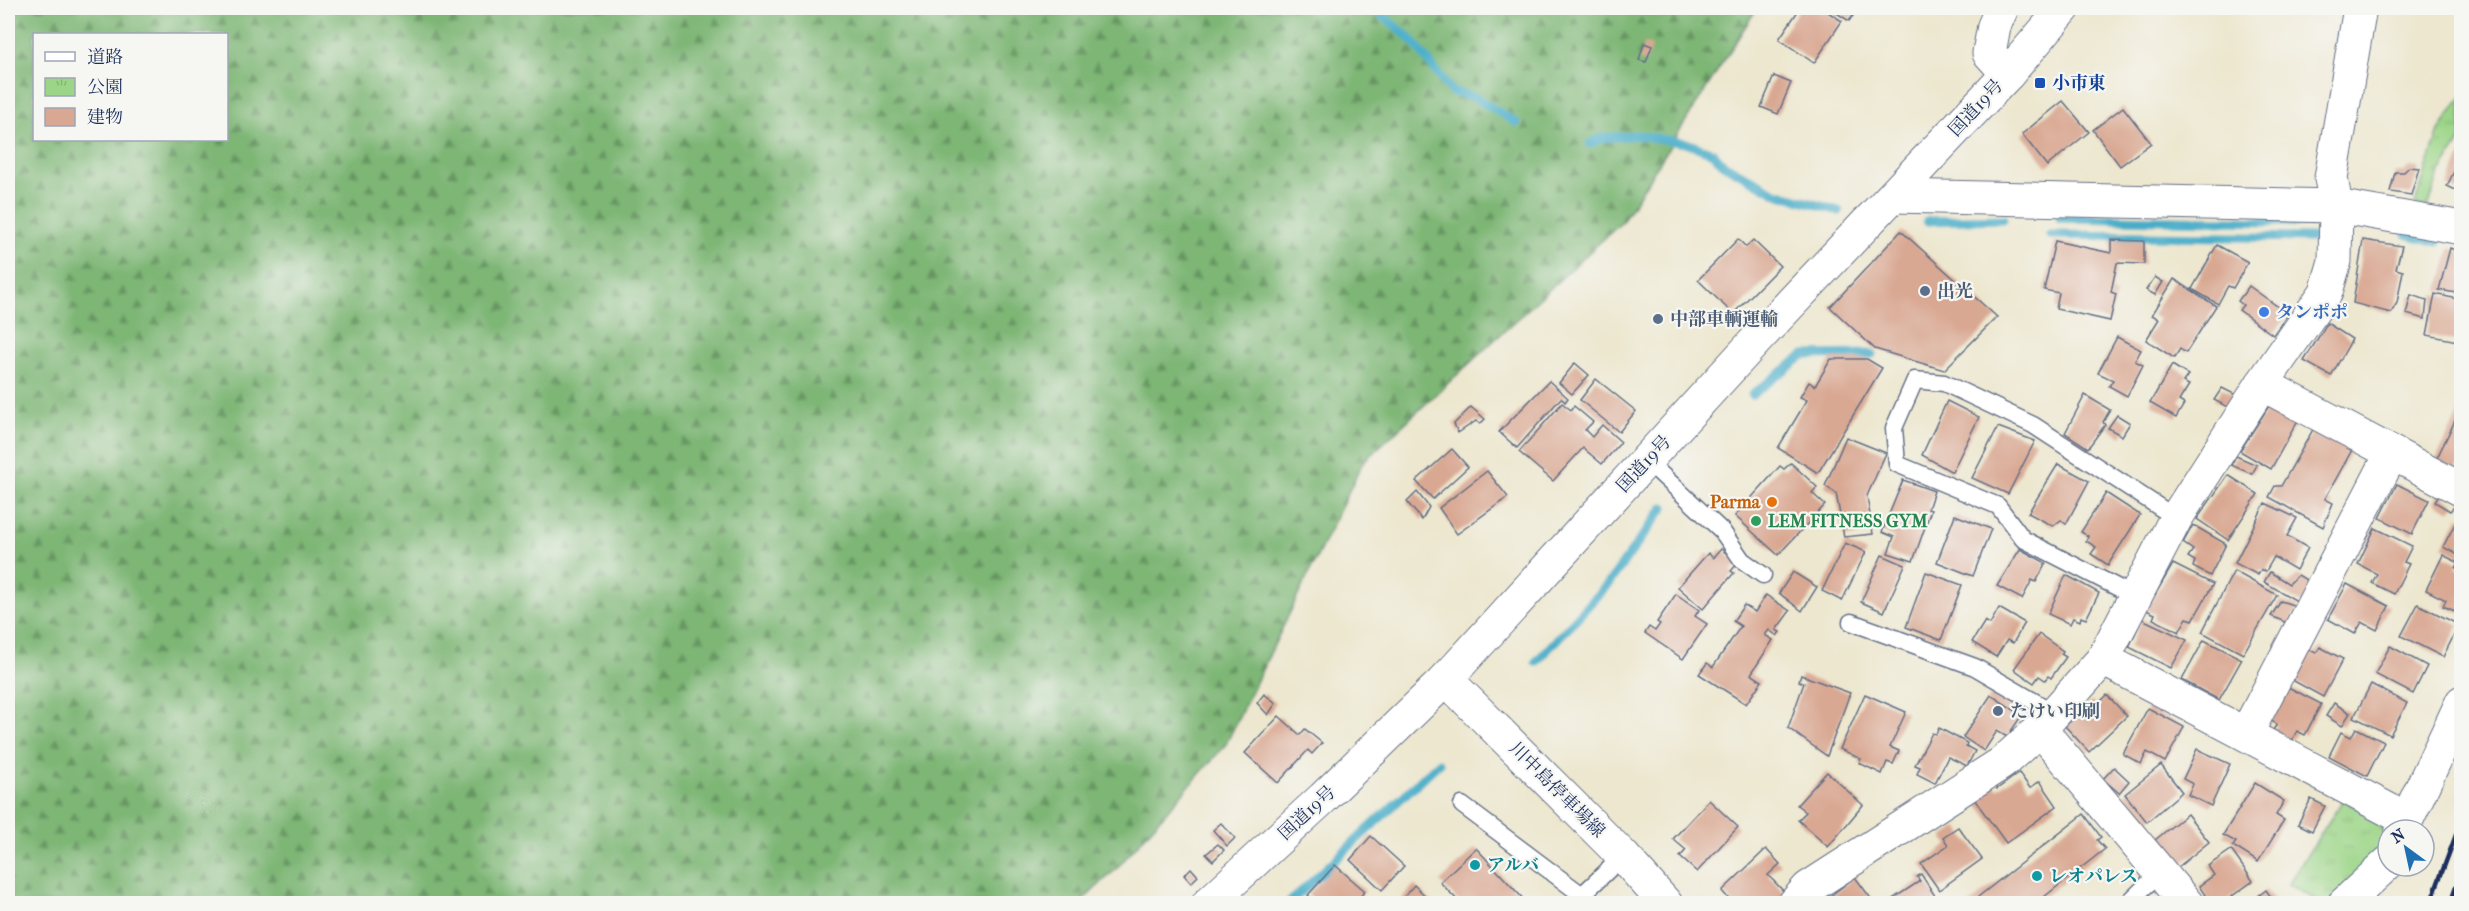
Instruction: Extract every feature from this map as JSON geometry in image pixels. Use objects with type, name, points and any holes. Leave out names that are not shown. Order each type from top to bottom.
[{"type":"main road","points":[[2002,8],[1994,26],[1989,53],[2008,74]]},
{"type":"main road","name":"国道19号","points":[[1208,903],[1323,798],[1446,679],[1751,346],[2008,74],[2064,8]]},
{"type":"main road","points":[[1794,903],[1808,888],[2002,763],[2047,721],[2103,658],[2176,518],[2262,384],[2326,292],[2335,261],[2336,218],[2331,178],[2360,8]]},
{"type":"main road","points":[[1894,196],[2336,218],[2462,228]]},
{"type":"main road","points":[[2262,384],[2462,490]]},
{"type":"main road","points":[[2246,734],[2392,453]]},
{"type":"main road","points":[[2103,658],[2246,734],[2392,818]]},
{"type":"main road","name":"川中島停車場線","points":[[1446,679],[1623,856],[1666,903]]},
{"type":"main road","points":[[2407,818],[2462,702]]},
{"type":"main road","points":[[2047,721],[2160,872],[2187,903]]},
{"type":"main road","points":[[2344,903],[2376,874]]},
{"type":"lane","points":[[2134,596],[2023,539],[1998,506],[1897,464],[1894,428],[1915,381],[1944,383],[2033,425],[2176,518]]},
{"type":"lane","points":[[1647,461],[1722,531],[1742,560],[1763,575]]},
{"type":"lane","points":[[1851,622],[1975,667],[2047,721]]},
{"type":"lane","points":[[1462,805],[1582,895],[1623,856]]},
{"type":"lane","points":[[2127,903],[2160,872]]},
{"type":"green space","points":[[8,8],[1757,8],[1622,222],[1363,462],[1226,744],[1117,868],[1079,904],[8,903]]},
{"type":"green space","points":[[2461,97],[2461,140],[2440,172],[2428,207],[2415,204],[2439,131]]},
{"type":"green space","points":[[2343,800],[2372,815],[2376,820],[2376,865],[2330,903],[2321,903],[2288,884]]},
{"type":"building","points":[[1800,8],[1822,8],[1842,21],[1814,63],[1779,39]]},
{"type":"building","points":[[1829,8],[1859,8],[1849,21]]},
{"type":"building","points":[[1644,43],[1652,46],[1646,62],[1639,60]]},
{"type":"building","points":[[1774,76],[1791,83],[1778,114],[1761,107]]},
{"type":"building","points":[[2063,101],[2089,132],[2047,166],[2022,134]]},
{"type":"building","points":[[2123,107],[2151,143],[2120,166],[2093,130]]},
{"type":"building","points":[[2462,155],[2462,193],[2447,186]]},
{"type":"building","points":[[2409,167],[2419,168],[2411,195],[2390,192],[2395,172],[2404,172]]},
{"type":"building","points":[[1901,231],[1997,317],[1944,370],[1875,349],[1830,307]]},
{"type":"building","points":[[1738,239],[1746,247],[1753,240],[1780,266],[1733,314],[1698,280]]},
{"type":"building","points":[[2111,240],[2144,241],[2144,264],[2117,263],[2111,292],[2116,294],[2110,321],[2056,309],[2059,293],[2044,290],[2055,241],[2111,253]]},
{"type":"building","points":[[2363,240],[2402,246],[2396,269],[2403,271],[2397,303],[2391,313],[2353,303]]},
{"type":"building","points":[[2217,245],[2248,262],[2233,288],[2228,286],[2218,304],[2192,289]]},
{"type":"building","points":[[2450,248],[2462,253],[2462,294],[2439,290]]},
{"type":"building","points":[[2155,277],[2163,282],[2155,295],[2146,290]]},
{"type":"building","points":[[2174,279],[2216,306],[2186,353],[2180,349],[2174,358],[2146,340],[2159,319],[2152,315]]},
{"type":"building","name":"タンポポ","points":[[2249,286],[2288,314],[2273,335],[2239,310],[2243,305],[2238,301]]},
{"type":"building","points":[[2435,294],[2462,300],[2462,329],[2457,341],[2427,335]]},
{"type":"building","points":[[2411,295],[2427,300],[2425,319],[2406,314]]},
{"type":"building","points":[[2327,323],[2352,339],[2331,376],[2304,361]]},
{"type":"building","points":[[2117,337],[2141,350],[2135,361],[2143,365],[2127,396],[2109,386],[2113,380],[2098,373]]},
{"type":"building","points":[[1831,359],[1867,359],[1882,368],[1818,473],[1778,448],[1807,400],[1800,397],[1809,382],[1815,386]]},
{"type":"building","points":[[1575,363],[1589,375],[1572,394],[1559,383]]},
{"type":"building","points":[[2172,365],[2188,375],[2183,382],[2189,385],[2179,401],[2184,404],[2176,418],[2150,403]]},
{"type":"building","points":[[1596,379],[1636,411],[1619,432],[1580,400]]},
{"type":"building","points":[[1549,381],[1568,398],[1565,402],[1561,398],[1517,448],[1499,432]]},
{"type":"building","points":[[2222,388],[2240,397],[2233,410],[2214,400]]},
{"type":"building","points":[[2085,395],[2110,410],[2103,422],[2105,425],[2088,448],[2065,433]]},
{"type":"building","points":[[1947,401],[1979,417],[1952,472],[1922,455]]},
{"type":"building","points":[[2272,401],[2298,420],[2271,469],[2240,451]]},
{"type":"building","points":[[1562,403],[1571,410],[1574,406],[1593,422],[1585,430],[1592,437],[1602,425],[1621,442],[1602,464],[1583,448],[1553,481],[1519,452]]},
{"type":"building","points":[[2462,406],[2462,460],[2456,469],[2436,460]]},
{"type":"building","points":[[1471,407],[1485,419],[1480,424],[1476,421],[1458,433],[1454,424]]},
{"type":"building","points":[[2117,415],[2130,423],[2122,436],[2108,428]]},
{"type":"building","points":[[2315,426],[2353,448],[2325,499],[2333,503],[2323,527],[2269,497],[2275,486],[2281,486]]},
{"type":"building","points":[[1998,427],[2035,441],[2008,494],[1972,478]]},
{"type":"building","points":[[1846,437],[1886,453],[1867,496],[1873,534],[1844,537],[1836,493],[1825,486]]},
{"type":"building","points":[[1452,449],[1468,467],[1433,499],[1416,481]]},
{"type":"building","points":[[2236,456],[2257,465],[2252,474],[2231,465]]},
{"type":"building","points":[[1791,463],[1817,487],[1812,493],[1825,505],[1778,555],[1735,516],[1780,466],[1784,469]]},
{"type":"building","points":[[2058,464],[2089,481],[2066,524],[2061,520],[2053,526],[2028,513]]},
{"type":"building","points":[[1487,471],[1508,497],[1457,534],[1439,508]]},
{"type":"building","points":[[2228,475],[2258,494],[2228,540],[2197,519]]},
{"type":"building","points":[[1903,480],[1934,491],[1928,509],[1931,510],[1913,561],[1888,553],[1894,537],[1882,532]]},
{"type":"building","points":[[2397,484],[2429,500],[2412,534],[2380,518]]},
{"type":"building","points":[[1417,492],[1429,507],[1422,520],[1407,502]]},
{"type":"building","points":[[2106,493],[2140,515],[2108,565],[2091,554],[2096,547],[2086,541],[2088,536],[2081,532]]},
{"type":"building","points":[[2440,494],[2456,505],[2450,511],[2435,502]]},
{"type":"building","points":[[2265,503],[2297,518],[2287,536],[2308,548],[2296,570],[2274,557],[2266,571],[2261,570],[2258,575],[2235,563]]},
{"type":"building","points":[[1955,515],[1991,529],[1973,576],[1937,562]]},
{"type":"building","points":[[2459,516],[2462,517],[2462,557],[2443,547]]},
{"type":"building","points":[[2193,525],[2226,544],[2210,576],[2193,567],[2195,561],[2188,557],[2193,550],[2183,543]]},
{"type":"building","points":[[2375,528],[2412,546],[2404,562],[2409,564],[2394,594],[2372,583],[2377,574],[2358,564]]},
{"type":"building","points":[[1845,543],[1866,552],[1842,601],[1822,591]]},
{"type":"building","points":[[1721,549],[1738,563],[1731,571],[1734,573],[1703,609],[1678,587],[1708,553],[1713,558]]},
{"type":"building","points":[[2020,549],[2046,563],[2036,582],[2032,580],[2022,599],[1997,586]]},
{"type":"building","points":[[1882,555],[1905,565],[1884,612],[1861,602]]},
{"type":"building","points":[[2443,555],[2459,563],[2456,568],[2462,570],[2462,614],[2443,606],[2446,600],[2426,590]]},
{"type":"building","points":[[2173,564],[2213,584],[2193,620],[2187,618],[2179,632],[2153,619],[2155,614],[2146,610]]},
{"type":"building","points":[[2234,571],[2277,595],[2243,654],[2202,632]]},
{"type":"building","points":[[1793,572],[1817,587],[1802,611],[1779,593]]},
{"type":"building","points":[[1926,572],[1962,585],[1941,640],[1906,627]]},
{"type":"building","points":[[2270,572],[2289,584],[2298,575],[2313,584],[2302,604],[2264,582]]},
{"type":"building","points":[[2066,575],[2099,593],[2086,619],[2081,617],[2080,621],[2073,618],[2070,624],[2048,614]]},
{"type":"building","points":[[2347,584],[2389,606],[2377,630],[2362,622],[2355,634],[2328,619]]},
{"type":"building","points":[[1676,594],[1699,610],[1695,616],[1707,624],[1683,659],[1645,633],[1649,627],[1655,631],[1660,624],[1657,622]]},
{"type":"building","points":[[1766,595],[1790,611],[1776,630],[1780,632],[1777,636],[1769,630],[1765,635],[1773,640],[1751,674],[1762,681],[1746,704],[1699,674],[1707,663],[1713,667],[1741,626],[1733,621],[1744,605],[1755,612]]},
{"type":"building","points":[[2281,601],[2299,607],[2289,624],[2271,616]]},
{"type":"building","points":[[2418,604],[2459,625],[2443,657],[2401,636]]},
{"type":"building","points":[[1999,608],[2025,623],[2013,643],[2007,640],[1996,657],[1972,642],[1985,621],[1990,624]]},
{"type":"building","points":[[2142,619],[2187,640],[2171,668],[2129,647]]},
{"type":"building","points":[[2039,634],[2063,651],[2061,654],[2066,657],[2051,678],[2048,676],[2045,680],[2039,676],[2034,683],[2014,669]]},
{"type":"building","points":[[2204,640],[2242,659],[2219,700],[2182,680]]},
{"type":"building","points":[[2390,646],[2427,666],[2413,694],[2375,674]]},
{"type":"building","points":[[2320,647],[2343,659],[2323,697],[2292,680],[2308,649],[2316,653]]},
{"type":"building","points":[[1801,675],[1850,693],[1827,756],[1788,728],[1804,683],[1799,681]]},
{"type":"building","points":[[2371,684],[2407,703],[2390,735],[2354,717]]},
{"type":"building","points":[[2288,687],[2321,704],[2305,735],[2297,731],[2292,740],[2273,730],[2277,724],[2271,721]]},
{"type":"building","points":[[1264,694],[1276,703],[1268,715],[1257,703]]},
{"type":"building","points":[[1865,694],[1906,712],[1890,747],[1899,751],[1893,764],[1887,762],[1882,774],[1859,763],[1861,759],[1840,749]]},
{"type":"building","points":[[1991,695],[2022,715],[2007,737],[1997,731],[1984,751],[1963,737]]},
{"type":"building","points":[[2107,695],[2127,716],[2089,752],[2065,726],[2092,702],[2096,706]]},
{"type":"building","points":[[2334,703],[2350,713],[2342,726],[2326,716]]},
{"type":"building","points":[[2148,708],[2184,727],[2165,762],[2147,752],[2141,764],[2123,754]]},
{"type":"building","points":[[1279,716],[1300,735],[1305,729],[1322,743],[1312,754],[1308,750],[1278,783],[1245,753]]},
{"type":"building","points":[[1939,728],[1967,743],[1966,746],[1975,751],[1967,766],[1948,757],[1935,783],[1917,774],[1920,767],[1915,765],[1932,733],[1936,734]]},
{"type":"building","points":[[2356,728],[2384,742],[2367,776],[2329,756],[2341,732],[2351,737]]},
{"type":"building","points":[[2197,749],[2230,764],[2211,806],[2188,795],[2193,784],[2183,779]]},
{"type":"building","points":[[2161,765],[2182,792],[2147,822],[2125,794]]},
{"type":"building","points":[[2114,767],[2129,781],[2119,793],[2103,779]]},
{"type":"building","points":[[1827,772],[1863,805],[1828,847],[1798,820],[1806,812],[1797,805]]},
{"type":"building","points":[[2019,773],[2030,788],[2040,781],[2057,806],[2006,843],[1974,799],[1994,785],[1997,789]]},
{"type":"building","points":[[2255,783],[2284,801],[2276,815],[2284,820],[2258,862],[2233,846],[2236,842],[2223,835]]},
{"type":"building","points":[[2311,799],[2325,806],[2312,831],[2298,824]]},
{"type":"building","points":[[1709,800],[1738,827],[1697,872],[1680,857],[1686,850],[1673,839]]},
{"type":"building","name":"レオパレス","points":[[2084,814],[2101,837],[2097,840],[2105,849],[2035,904],[1969,904]]},
{"type":"building","points":[[2187,814],[2209,842],[2177,868],[2155,840]]},
{"type":"building","points":[[1221,823],[1235,838],[1227,846],[1213,830]]},
{"type":"building","points":[[1958,827],[1982,859],[1939,890],[1921,864],[1948,845],[1943,837]]},
{"type":"building","points":[[1371,836],[1404,866],[1382,890],[1350,860]]},
{"type":"building","points":[[1218,844],[1224,850],[1213,861],[1206,854]]},
{"type":"building","name":"アルバ","points":[[1476,848],[1528,904],[1461,904],[1440,882]]},
{"type":"building","points":[[1766,849],[1780,864],[1768,875],[1788,896],[1780,904],[1733,904],[1722,891]]},
{"type":"building","points":[[2231,850],[2253,881],[2221,904],[2211,904],[2199,886],[2214,875],[2208,866]]},
{"type":"building","points":[[1335,865],[1365,891],[1354,904],[1317,904],[1308,895]]},
{"type":"building","points":[[1191,868],[1198,876],[1191,883],[1184,875]]},
{"type":"building","points":[[1921,874],[1937,899],[1931,904],[1893,904],[1891,900],[1920,881],[1917,877]]},
{"type":"building","points":[[1855,877],[1875,904],[1820,904]]},
{"type":"building","points":[[1414,885],[1434,904],[1398,904]]},
{"type":"building","points":[[2266,890],[2276,904],[2248,904]]},
{"type":"waterway","points":[[1373,8],[1411,39],[1452,92],[1474,97],[1517,123]]},
{"type":"waterway","points":[[1590,144],[1601,138],[1637,135],[1686,143],[1713,153],[1723,164],[1776,193],[1839,211]]},
{"type":"waterway","points":[[2060,218],[2331,223]]},
{"type":"waterway","points":[[1927,221],[2003,219]]},
{"type":"waterway","points":[[2406,234],[2438,242]]},
{"type":"waterway","points":[[2050,235],[2317,238]]},
{"type":"waterway","points":[[1752,395],[1804,355],[1872,354]]},
{"type":"waterway","points":[[1536,662],[1608,584],[1664,507]]},
{"type":"waterway","points":[[1288,904],[1439,763]]},
{"type":"railway","points":[[2430,904],[2462,819]]},
{"type":"railway","points":[[2450,904],[2462,870]]},
{"type":"place","name":"小市東","points":[[2040,83]]},
{"type":"place","name":"出光","points":[[1925,291]]},
{"type":"place","name":"タンポポ","points":[[2264,312]]},
{"type":"place","name":"中部車輌運輸","points":[[1658,319]]},
{"type":"place","name":"Parma","points":[[1772,502]]},
{"type":"place","name":"LEM FITNESS GYM","points":[[1756,521]]},
{"type":"place","name":"たけい印刷","points":[[1998,711]]},
{"type":"place","name":"アルバ","points":[[1475,865]]},
{"type":"place","name":"レオパレス","points":[[2037,876]]}]
